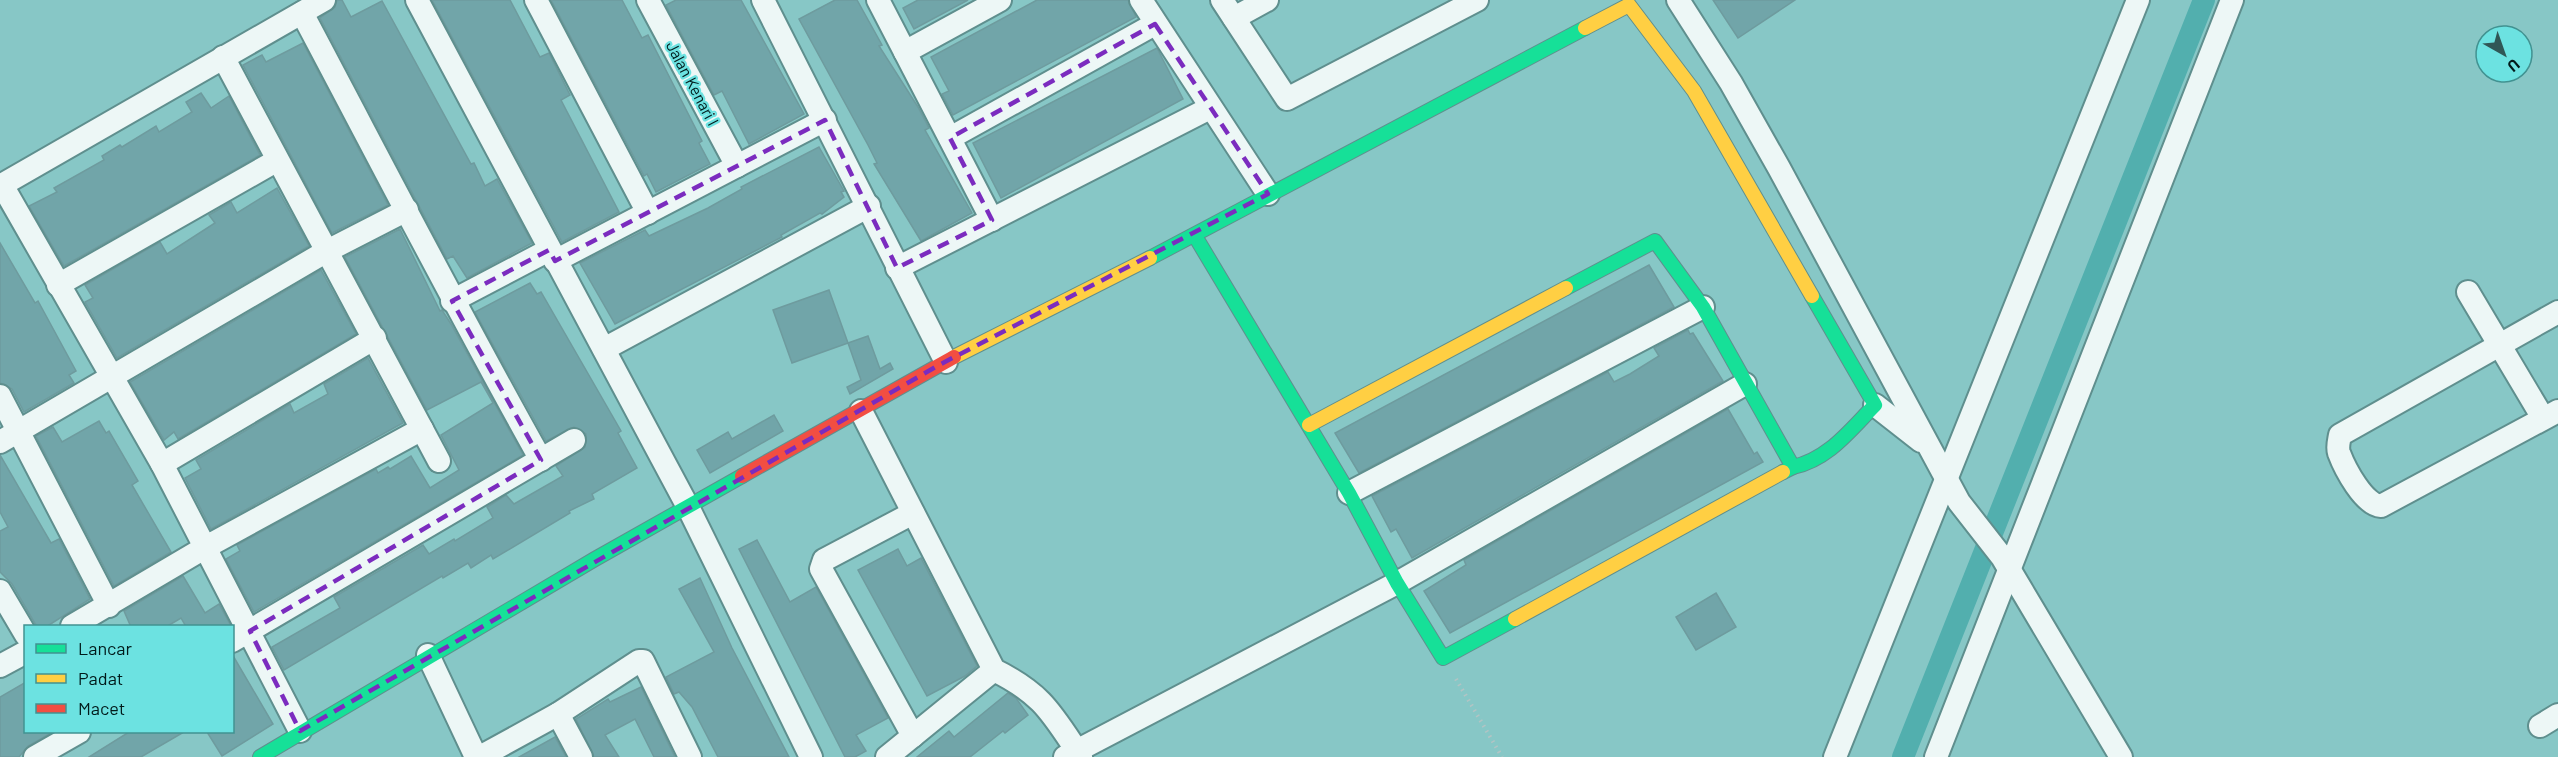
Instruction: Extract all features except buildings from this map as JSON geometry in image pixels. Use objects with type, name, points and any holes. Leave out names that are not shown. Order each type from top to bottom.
[{"type":"street","points":[[300,731],[241,636],[206,547],[162,464],[1,185],[324,0]]},
{"type":"street","points":[[417,0],[688,507],[811,757]]},
{"type":"street","points":[[536,0],[648,213]]},
{"type":"street","name":"Jalan Kenari I","points":[[648,0],[737,166]]},
{"type":"street","points":[[763,0],[946,362]]},
{"type":"street","points":[[878,0],[992,220]]},
{"type":"street","points":[[905,52],[1000,0]]},
{"type":"street","points":[[1141,0],[1268,194]]},
{"type":"street","points":[[1267,0],[1228,9],[1287,99],[1477,0]]},
{"type":"street","points":[[1678,0],[1731,83],[1779,168],[1959,502],[2006,564],[2121,757]]},
{"type":"street","points":[[1835,757],[2138,0]]},
{"type":"street","points":[[1936,757],[2006,564],[2232,0]]},
{"type":"street","points":[[260,757],[428,656],[946,362],[1195,236],[1268,194],[1631,2],[1694,91],[1875,405],[1929,446]]},
{"type":"street","points":[[302,13],[407,210],[452,301],[540,460]]},
{"type":"street","points":[[950,138],[1155,24]]},
{"type":"street","points":[[223,57],[276,161],[375,338],[439,461]]},
{"type":"street","points":[[897,268],[1210,108]]},
{"type":"street","points":[[452,301],[648,213],[825,120]]},
{"type":"street","points":[[58,285],[276,161]]},
{"type":"street","points":[[604,349],[869,206]]},
{"type":"street","points":[[10,436],[327,251],[407,210]]},
{"type":"street","points":[[1195,236],[1349,493],[1397,583],[1443,658],[1793,467],[1806,465],[1819,459],[1875,405]]},
{"type":"street","points":[[1309,425],[1655,241],[1703,307],[1793,467]]},
{"type":"street","points":[[2469,292],[2499,346],[2551,414],[2381,506],[2373,506],[2365,499],[2339,453],[2340,435],[2499,346],[2558,312]]},
{"type":"street","points":[[1349,493],[1703,307]]},
{"type":"street","points":[[162,464],[375,338]]},
{"type":"street","points":[[861,411],[994,670],[1019,682],[1042,699],[1074,755],[1397,583],[1745,384]]},
{"type":"street","points":[[0,396],[10,436],[109,606]]},
{"type":"street","points":[[76,625],[206,547],[422,429]]},
{"type":"street","points":[[241,636],[574,440]]},
{"type":"street","points":[[913,513],[824,560],[821,569],[913,736]]},
{"type":"street","points":[[0,591],[24,632]]},
{"type":"street","points":[[0,666],[24,653]]},
{"type":"street","points":[[428,656],[478,757],[558,714],[643,661],[690,757]]},
{"type":"street","points":[[887,757],[994,670]]},
{"type":"street","points":[[558,714],[581,757]]},
{"type":"street","points":[[35,757],[77,733]]},
{"type":"path","points":[[1443,658],[1502,757]]},
{"type":"highlighted area","points":[[1155,24],[1268,194],[939,365],[300,731],[250,631],[541,460],[452,301],[549,250],[555,261],[825,120],[897,268],[992,220],[950,138]]},
{"type":"waterway","points":[[1903,757],[2204,0]]},
{"type":"traffic: fast","points":[[1150,258],[1585,28]]},
{"type":"traffic: fast","points":[[1195,236],[1349,493],[1397,583],[1443,658],[1515,619]]},
{"type":"traffic: fast","points":[[1566,288],[1655,241],[1703,307],[1793,467],[1783,472]]},
{"type":"traffic: fast","points":[[1793,467],[1806,463],[1828,450],[1875,405],[1812,296]]},
{"type":"traffic: fast","points":[[260,757],[595,559],[742,476]]},
{"type":"traffic: slow","points":[[1585,28],[1629,5],[1694,91],[1812,296]]},
{"type":"traffic: slow","points":[[954,357],[1150,258]]},
{"type":"traffic: slow","points":[[1309,425],[1566,288]]},
{"type":"traffic: slow","points":[[1515,619],[1783,472]]},
{"type":"traffic: jam","points":[[742,476],[954,357]]}]
